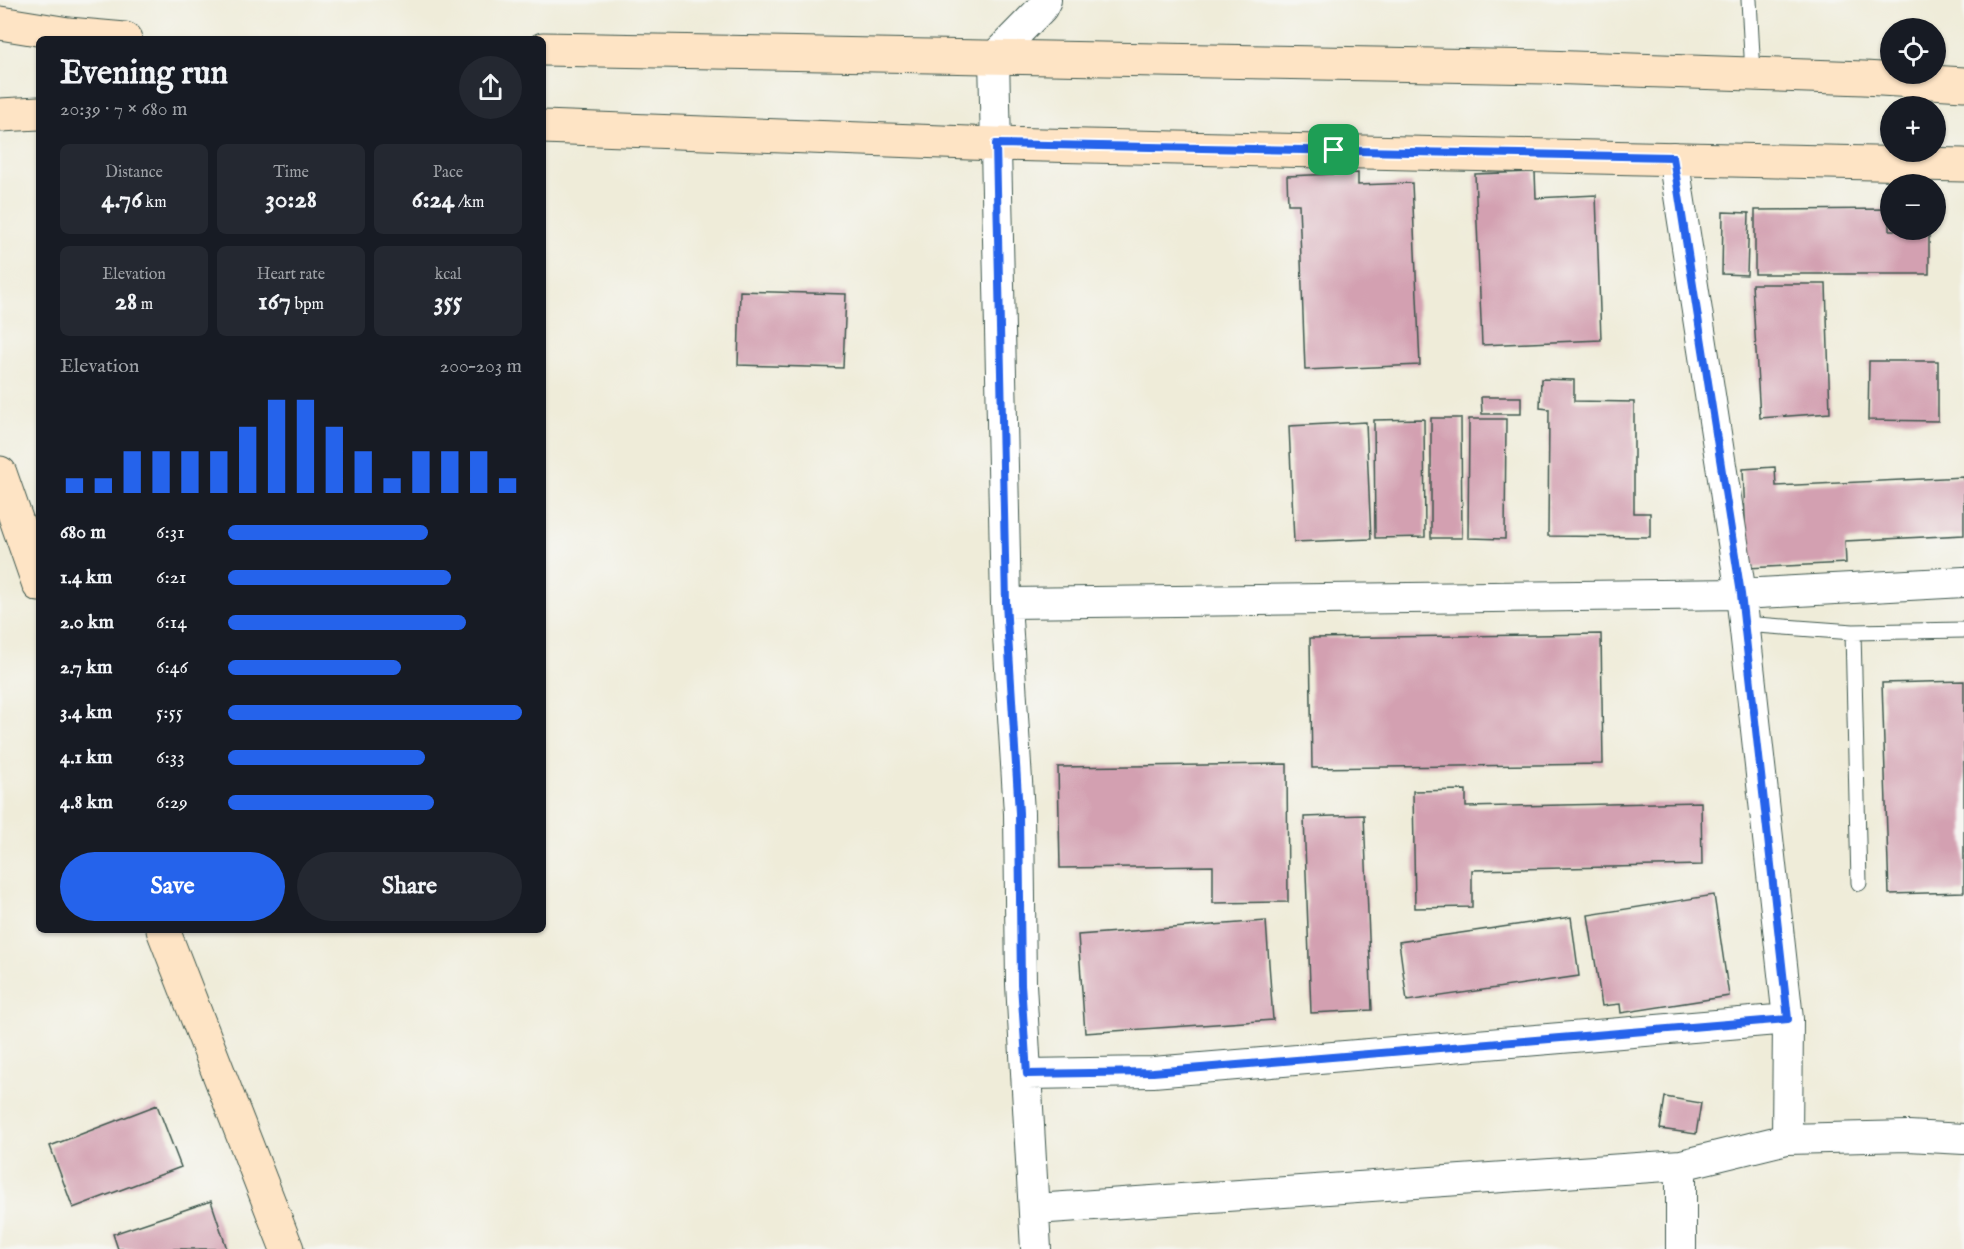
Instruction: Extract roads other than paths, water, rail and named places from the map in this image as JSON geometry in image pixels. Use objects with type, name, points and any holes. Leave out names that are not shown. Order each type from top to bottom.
[{"type":"street","points":[[1036,1249],[1021,984],[1019,813],[1006,603],[994,57],[1042,8],[1046,0]]},
{"type":"street","points":[[0,23],[91,36]]},
{"type":"street","points":[[546,49],[1545,67],[1964,84]]},
{"type":"street","points":[[0,115],[36,113]]},
{"type":"street","points":[[546,127],[996,144],[1964,165]]},
{"type":"street","points":[[1673,157],[1741,594],[1788,1019],[1787,1139]]},
{"type":"street","points":[[0,473],[36,576]]},
{"type":"street","points":[[1006,603],[1741,594],[1964,582]]},
{"type":"street","points":[[164,933],[286,1249]]},
{"type":"street","points":[[1027,1074],[1153,1072],[1788,1019]]},
{"type":"street","points":[[1035,1209],[1681,1165],[1787,1139],[1908,1136],[1964,1139]]},
{"type":"street","points":[[1681,1165],[1681,1249]]},
{"type":"lane","points":[[1749,0],[1753,74]]},
{"type":"lane","points":[[1744,624],[1853,632],[1964,630]]},
{"type":"lane","points":[[1853,632],[1859,883]]}]
